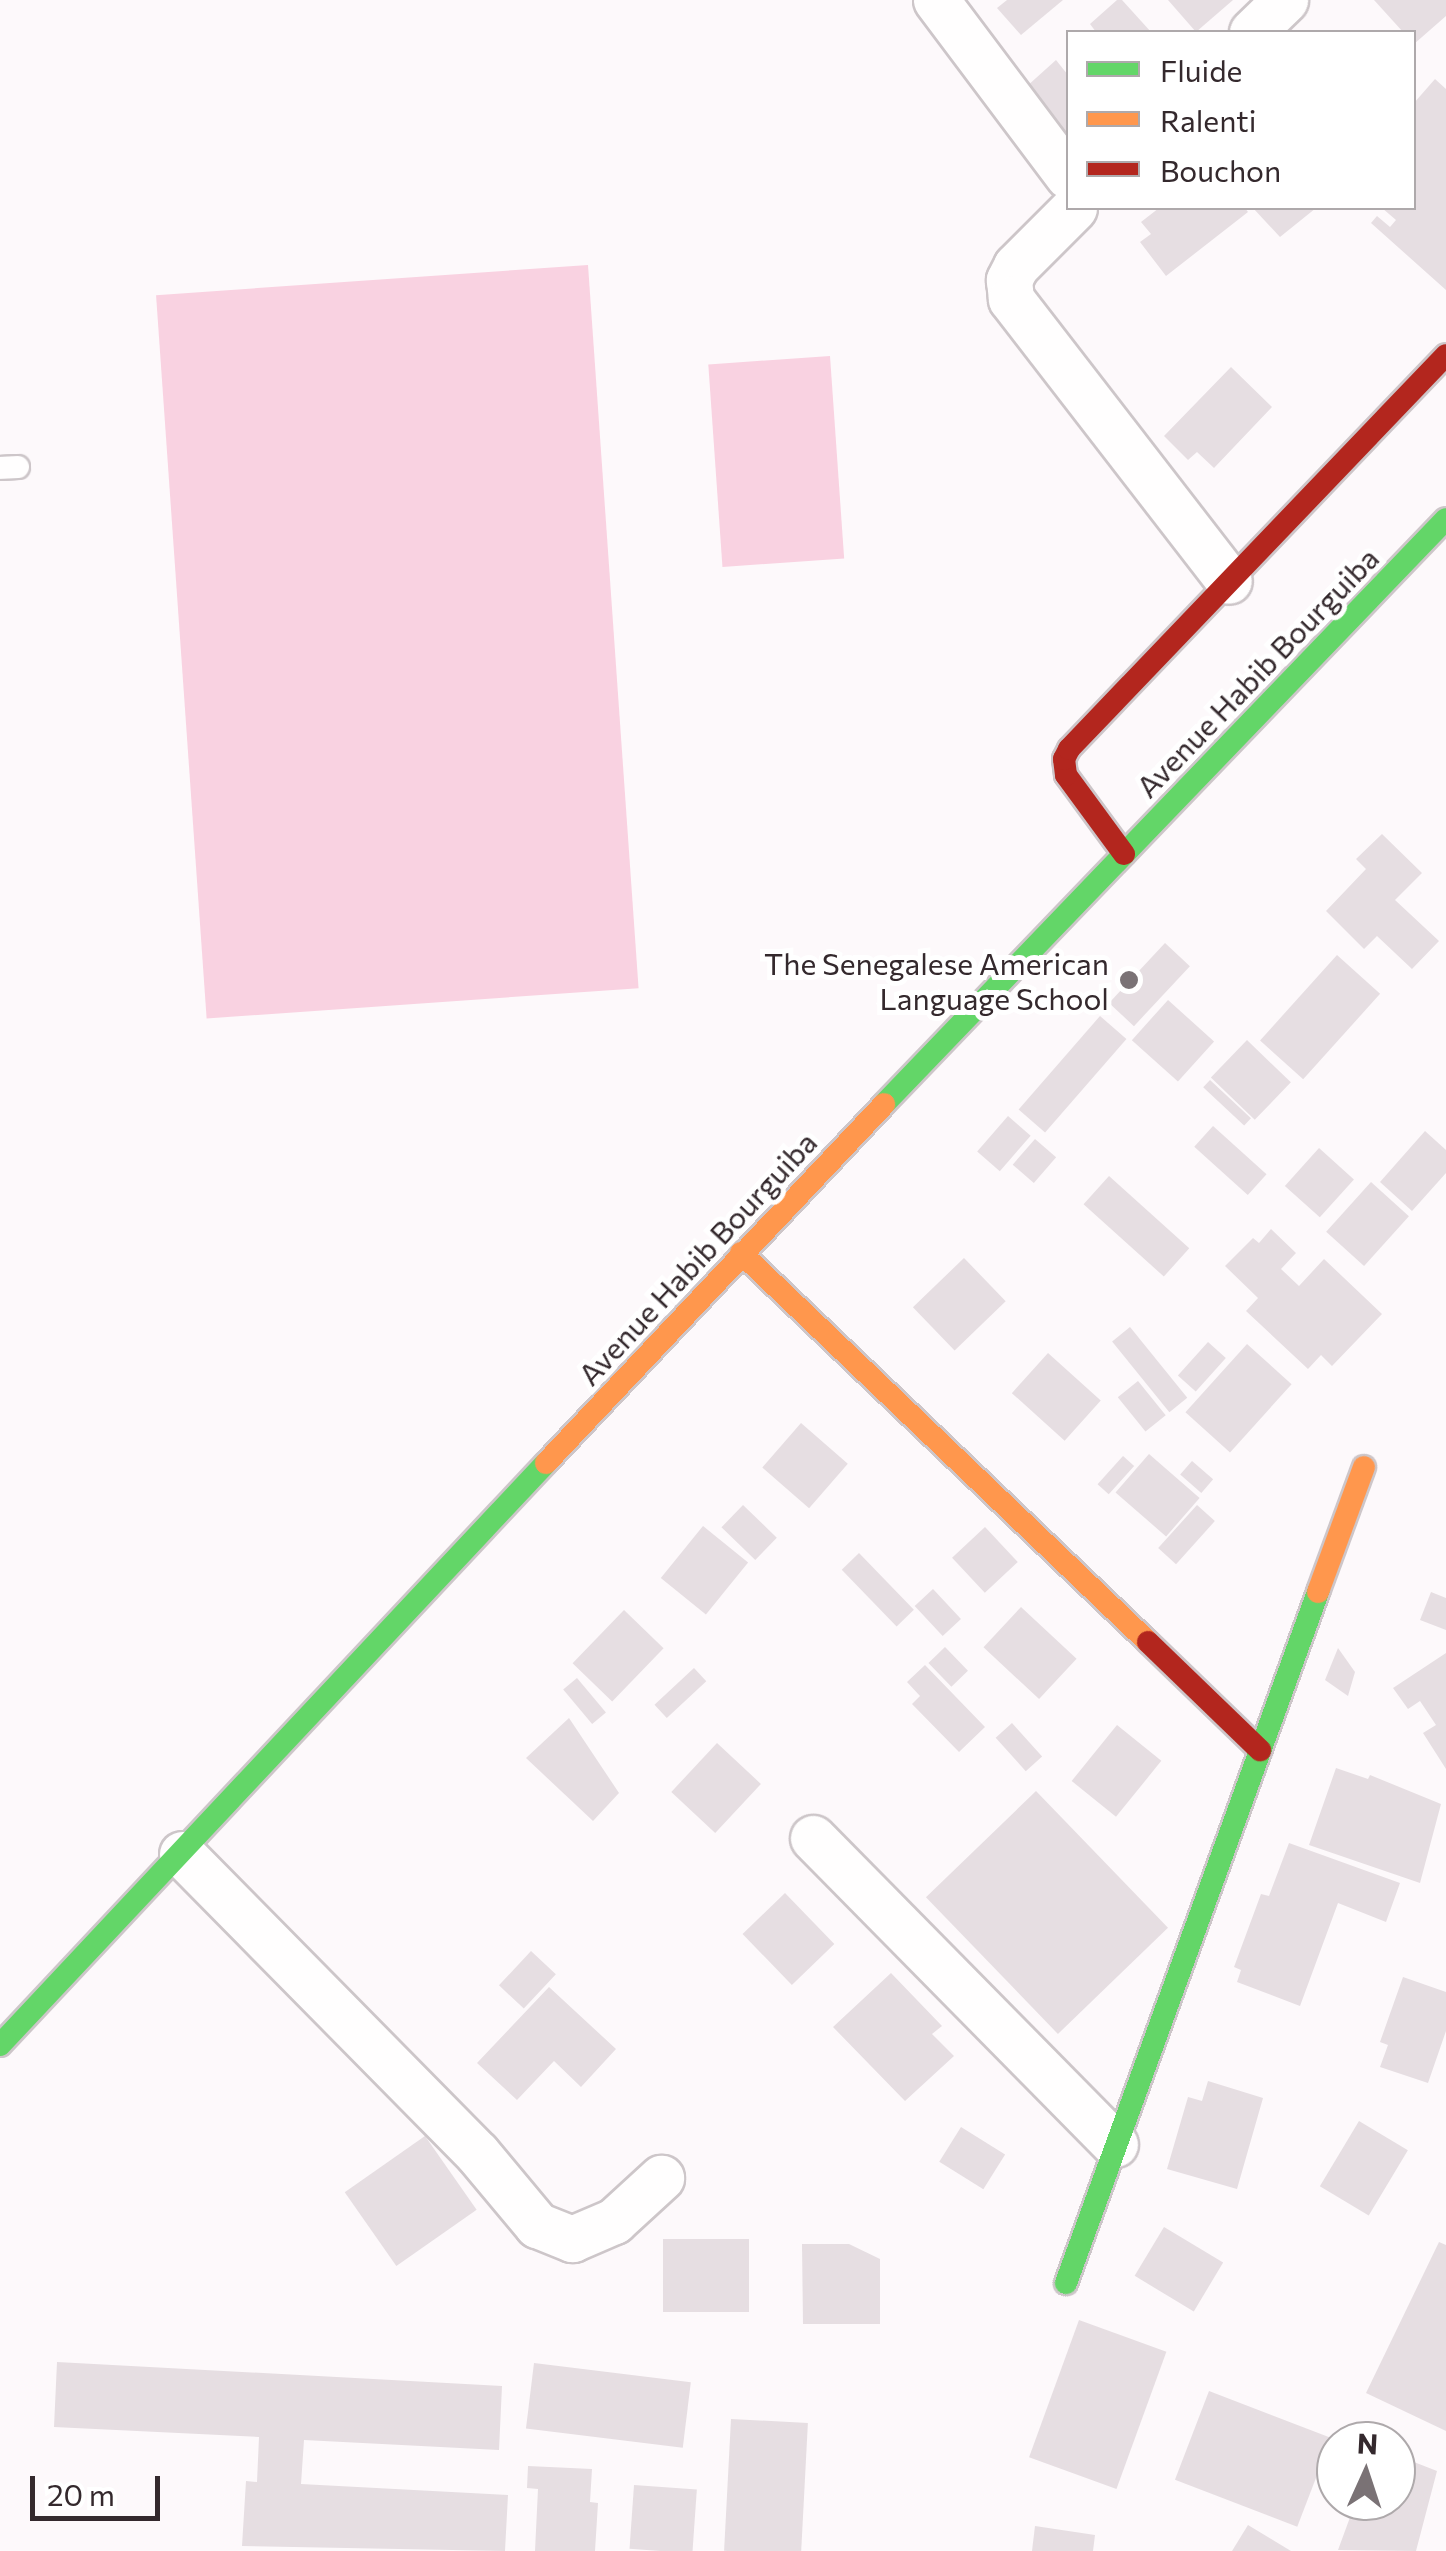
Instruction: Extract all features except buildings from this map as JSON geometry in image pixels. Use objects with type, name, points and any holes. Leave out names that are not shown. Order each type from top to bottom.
[{"type":"street","points":[[936,0],[1066,173]]},
{"type":"street","points":[[1254,30],[1286,0]]},
{"type":"street","points":[[1072,210],[1016,266],[1009,280],[1011,299],[1230,582]]},
{"type":"street","points":[[1124,854],[1075,793],[1064,760],[1446,355]]},
{"type":"street","name":"Avenue Habib Bourguiba","points":[[0,2046],[741,1253],[1446,519]]},
{"type":"street","points":[[741,1253],[1260,1750]]},
{"type":"street","points":[[1066,2283],[1364,1467]]},
{"type":"street","points":[[813,1838],[1115,2144]]},
{"type":"street","points":[[182,1854],[476,2153],[537,2225],[572,2239],[614,2221],[661,2178]]},
{"type":"shaded area","points":[[588,265],[639,988],[207,1018],[156,295]]},
{"type":"shaded area","points":[[830,356],[844,559],[722,567],[708,365]]},
{"type":"traffic: fast","points":[[884,1104],[1446,519]]},
{"type":"traffic: fast","points":[[0,2045],[546,1463]]},
{"type":"traffic: fast","points":[[1066,2283],[1318,1592]]},
{"type":"traffic: slow","points":[[546,1463],[884,1104]]},
{"type":"traffic: slow","points":[[741,1253],[1148,1642]]},
{"type":"traffic: slow","points":[[1318,1592],[1364,1467]]},
{"type":"traffic: jam","points":[[1124,854],[1066,775],[1064,759],[1069,749],[1446,355]]},
{"type":"traffic: jam","points":[[1148,1642],[1260,1750]]},
{"type":"place","name":"The Senegalese American Language School","points":[[1129,980]]}]
